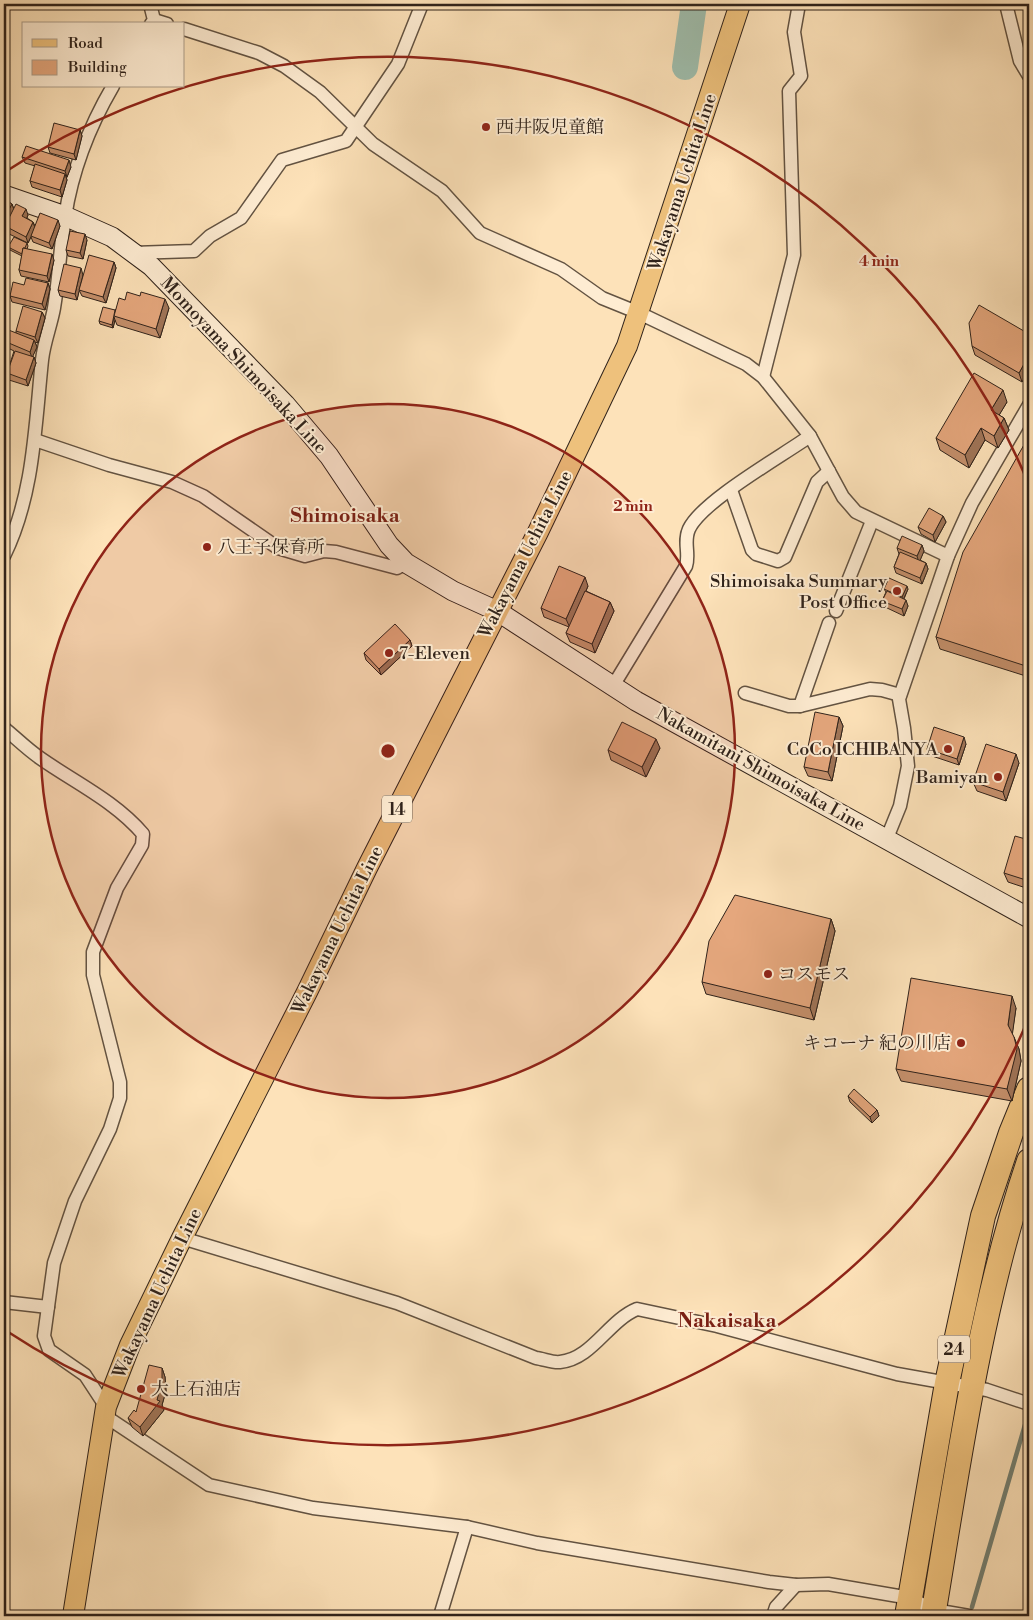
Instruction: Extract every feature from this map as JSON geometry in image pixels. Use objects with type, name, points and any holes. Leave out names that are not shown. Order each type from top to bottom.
[{"type":"highway","name":"24","points":[[908,1607],[947,1383],[983,1216],[1011,1133],[1029,1089]]},
{"type":"highway","name":"24","points":[[934,1613],[990,1298],[1012,1211],[1029,1161]]},
{"type":"main road","name":"Wakayama Uchita Line","points":[[73,1616],[106,1411],[130,1345],[628,346],[740,4]]},
{"type":"main road","name":"Momoyama Shimoisaka Line","points":[[4,195],[65,216],[112,237],[151,266],[285,404],[329,456],[389,545],[406,563],[453,590],[497,611]]},
{"type":"main road","name":"Nakamitani Shimoisaka Line","points":[[497,611],[636,700],[1029,918]]},
{"type":"street","points":[[150,4],[153,22]]},
{"type":"street","points":[[133,253],[194,251],[210,236],[241,218],[282,160],[346,142],[398,64],[422,4]]},
{"type":"street","points":[[763,377],[794,255],[789,91],[801,76],[794,32],[799,4]]},
{"type":"street","points":[[1006,4],[1020,61],[1029,76]]},
{"type":"street","points":[[185,29],[259,53],[284,66],[320,92],[355,127],[392,158],[442,191],[480,233],[561,269],[602,298],[639,313],[746,364],[763,377],[810,436],[843,496],[856,512],[872,521],[919,540],[948,556]]},
{"type":"street","points":[[4,556],[18,522],[35,440],[42,357],[54,308],[65,216],[80,155],[94,118],[112,88]]},
{"type":"street","points":[[887,838],[900,806],[908,766],[900,695],[948,556],[972,503],[1029,405]]},
{"type":"street","points":[[613,686],[686,566],[689,558],[685,540],[697,516],[731,490],[810,436]]},
{"type":"street","points":[[35,440],[91,459],[172,482],[203,496],[278,548],[304,556],[324,551],[336,552],[397,568],[406,563]]},
{"type":"street","points":[[731,490],[752,550],[756,554],[778,561],[785,557],[817,482],[829,471]]},
{"type":"street","points":[[836,611],[872,521]]},
{"type":"street","points":[[800,706],[829,623]]},
{"type":"street","points":[[745,693],[789,706],[800,706],[870,689],[900,695]]},
{"type":"street","points":[[4,728],[40,757],[96,794],[134,823],[143,834],[142,845],[117,888],[92,952],[93,975],[120,1082],[120,1098],[110,1129],[75,1201],[54,1263],[44,1336],[49,1350],[85,1375],[106,1411],[209,1485],[313,1508],[466,1527],[537,1543],[796,1584],[828,1584],[934,1613],[970,1616]]},
{"type":"street","points":[[182,1238],[397,1303],[536,1358],[559,1362],[578,1357],[626,1314],[637,1309],[717,1326],[897,1374],[987,1390],[1029,1404]]},
{"type":"street","points":[[4,1302],[48,1306]]},
{"type":"street","points":[[440,1616],[466,1527]]},
{"type":"street","points":[[773,1616],[776,1607],[796,1584]]},
{"type":"building","points":[[54,123],[80,130],[74,154],[48,147]]},
{"type":"building","points":[[26,146],[69,160],[65,171],[22,157]]},
{"type":"building","points":[[35,164],[65,174],[60,190],[30,181]]},
{"type":"building","points":[[4,199],[12,204],[4,218]]},
{"type":"building","points":[[16,204],[26,209],[22,216],[33,222],[26,237],[5,226]]},
{"type":"building","points":[[40,213],[58,220],[49,243],[31,236]]},
{"type":"building","points":[[70,231],[85,234],[80,253],[66,250]]},
{"type":"building","points":[[14,237],[27,243],[25,248],[23,248],[22,254],[8,247]]},
{"type":"building","points":[[23,248],[52,254],[47,276],[19,270]]},
{"type":"building","points":[[89,255],[114,262],[103,297],[79,290]]},
{"type":"building","points":[[64,264],[81,268],[75,294],[58,290]]},
{"type":"building","points":[[26,278],[48,283],[42,304],[10,296],[13,282],[24,285]]},
{"type":"building","points":[[127,292],[140,296],[141,292],[165,299],[156,329],[114,316],[119,298],[125,300]]},
{"type":"building","points":[[979,305],[1029,334],[1029,355],[1019,373],[972,346],[969,323]]},
{"type":"building","points":[[23,306],[42,312],[35,337],[16,331]]},
{"type":"building","points":[[103,307],[115,310],[112,325],[99,321]]},
{"type":"building","points":[[6,329],[34,340],[30,352],[4,341]]},
{"type":"building","points":[[15,351],[34,357],[26,380],[7,373]]},
{"type":"building","points":[[974,373],[1003,390],[991,410],[1004,418],[994,436],[981,428],[965,455],[936,438]]},
{"type":"building","points":[[1029,436],[1029,667],[936,637],[963,552]]},
{"type":"building","points":[[929,508],[943,516],[933,535],[918,527]]},
{"type":"building","points":[[902,536],[922,545],[917,556],[897,548]]},
{"type":"building","points":[[900,552],[926,563],[920,578],[894,567]]},
{"type":"building","points":[[559,566],[585,577],[566,619],[541,608]]},
{"type":"building","points":[[889,578],[907,586],[902,597],[884,589]]},
{"type":"building","points":[[585,591],[610,602],[592,644],[566,633]]},
{"type":"building","points":[[887,591],[906,600],[902,609],[882,601]]},
{"type":"building","name":"7-Eleven","points":[[395,624],[410,640],[379,669],[364,653]]},
{"type":"building","points":[[815,712],[839,717],[828,772],[804,767]]},
{"type":"building","points":[[622,722],[656,739],[642,767],[608,750]]},
{"type":"building","name":"CoCo ICHIBANYA","points":[[934,727],[964,737],[957,759],[927,749]]},
{"type":"building","name":"Bamiyan","points":[[986,744],[1016,754],[1003,792],[973,782]]},
{"type":"building","points":[[1015,836],[1029,840],[1029,881],[1004,873]]},
{"type":"building","name":"コスモス","points":[[735,895],[831,919],[810,1008],[702,982],[709,941]]},
{"type":"building","name":"キコーナ 紀の川店","points":[[911,978],[1012,996],[1008,1025],[1017,1049],[1007,1089],[896,1069]]},
{"type":"building","points":[[854,1089],[877,1110],[870,1117],[848,1096]]},
{"type":"building","points":[[149,1365],[162,1368],[162,1382],[157,1400],[160,1401],[140,1427],[128,1418],[134,1410],[136,1412]]},
{"type":"waterway","points":[[685,67],[694,4]]},
{"type":"waterway","points":[[972,1607],[1029,1411]]},
{"type":"place","name":"西井阪児童館","points":[[486,127]]},
{"type":"place","name":"八王子保育所","points":[[207,547]]},
{"type":"place","name":"Shimoisaka Summary Post Office","points":[[897,591]]},
{"type":"place","name":"7-Eleven","points":[[389,653]]},
{"type":"place","name":"CoCo ICHIBANYA","points":[[948,749]]},
{"type":"place","name":"Bamiyan","points":[[998,777]]},
{"type":"place","name":"コスモス","points":[[768,974]]},
{"type":"place","name":"キコーナ 紀の川店","points":[[961,1043]]},
{"type":"place","name":"大上石油店","points":[[141,1389]]},
{"type":"district","name":"Shimoisaka","points":[[345,515]]},
{"type":"district","name":"Nakaisaka","points":[[727,1320]]}]
